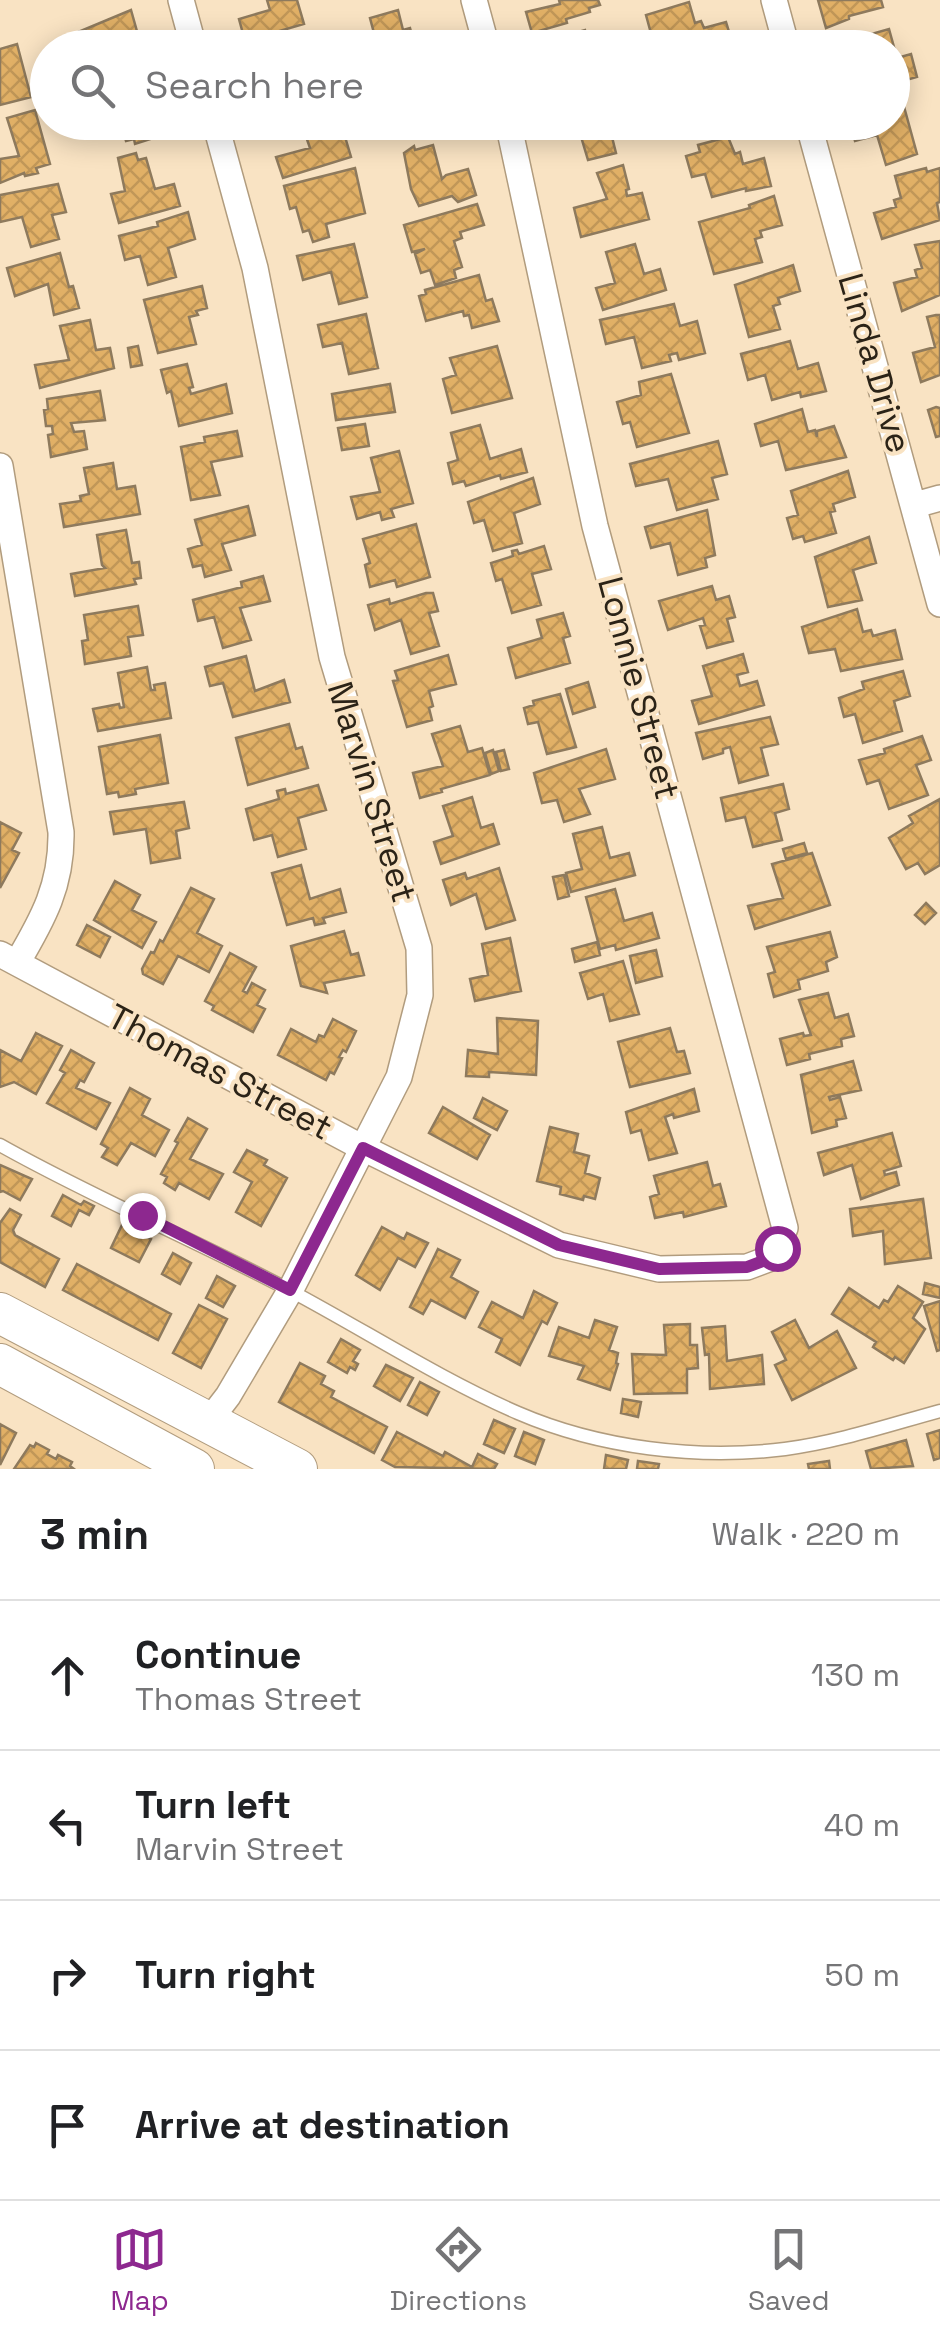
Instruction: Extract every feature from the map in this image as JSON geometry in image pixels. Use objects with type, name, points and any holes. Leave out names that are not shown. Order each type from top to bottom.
[{"type":"main road","points":[[0,1313],[298,1469]]},
{"type":"main road","points":[[17,1373],[98,1394],[166,1432],[198,1430],[208,1422]]},
{"type":"main road","points":[[17,1373],[194,1469]]},
{"type":"street","points":[[181,0],[189,30]]},
{"type":"street","points":[[474,0],[482,30]]},
{"type":"street","points":[[774,0],[782,30]]},
{"type":"street","name":"Marvin Street","points":[[208,1422],[228,1396],[290,1290],[399,1077],[420,995],[418,948],[332,657],[255,268],[219,140]]},
{"type":"street","name":"Lonnie Street","points":[[512,140],[595,526],[785,1228],[777,1248]]},
{"type":"street","name":"Linda Drive","points":[[814,140],[928,502],[940,604]]},
{"type":"street","points":[[0,466],[61,832],[61,860],[46,912],[9,958]]},
{"type":"street","name":"Thomas Street","points":[[9,958],[363,1148],[559,1245],[659,1269],[747,1267],[771,1258],[777,1248]]},
{"type":"lane","points":[[0,1145],[63,1181],[142,1215],[290,1290],[519,1413],[596,1438],[664,1450],[719,1453],[782,1449],[817,1444],[940,1411]]},
{"type":"building","points":[[267,0],[297,0],[304,24],[283,30],[242,30],[239,19],[270,10]]},
{"type":"building","points":[[559,0],[598,0],[600,5],[566,19],[567,23],[531,30],[526,12],[560,4]]},
{"type":"building","points":[[818,0],[881,0],[883,7],[849,16],[826,28]]},
{"type":"building","points":[[689,2],[695,23],[701,21],[704,28],[726,22],[728,30],[650,30],[646,15]]},
{"type":"building","points":[[131,10],[137,30],[83,30]]},
{"type":"building","points":[[398,10],[403,30],[373,30],[370,18]]},
{"type":"building","points":[[17,44],[30,97],[0,105],[0,49]]},
{"type":"building","points":[[911,54],[917,77],[910,79]]},
{"type":"building","points":[[30,111],[30,140],[43,140],[50,164],[36,168],[38,173],[24,173],[0,183],[0,159],[19,156],[7,118]]},
{"type":"building","points":[[910,128],[917,154],[886,165],[878,140],[910,140]]},
{"type":"building","points":[[307,140],[346,140],[351,157],[283,178],[276,157],[310,148]]},
{"type":"building","points":[[582,140],[613,140],[616,153],[588,160]]},
{"type":"building","points":[[729,140],[735,154],[740,152],[743,164],[764,158],[771,186],[712,197],[705,174],[692,177],[686,156],[700,152],[698,145]]},
{"type":"building","points":[[433,145],[442,179],[468,169],[476,195],[458,202],[452,196],[419,206],[411,189],[404,153],[414,146],[415,150]]},
{"type":"building","points":[[136,153],[138,160],[146,158],[155,189],[174,184],[180,206],[119,223],[111,194],[125,191],[118,158]]},
{"type":"building","points":[[623,165],[627,196],[642,193],[649,219],[581,237],[574,208],[607,199],[597,173]]},
{"type":"building","points":[[355,168],[365,213],[326,224],[329,237],[313,242],[309,230],[303,232],[296,207],[290,209],[284,186]]},
{"type":"building","points":[[926,168],[927,172],[940,168],[940,220],[882,239],[874,213],[896,207],[894,200],[901,198],[895,176]]},
{"type":"building","points":[[58,184],[66,212],[52,215],[59,239],[31,247],[22,217],[0,222],[0,195]]},
{"type":"building","points":[[774,196],[782,225],[760,231],[762,237],[755,239],[762,262],[714,274],[699,222],[750,208],[749,205]]},
{"type":"building","points":[[477,204],[484,225],[460,232],[462,238],[454,241],[462,267],[454,270],[456,278],[435,285],[430,270],[421,273],[415,254],[425,249],[412,252],[404,225]]},
{"type":"building","points":[[188,212],[195,239],[168,248],[176,277],[148,285],[140,256],[125,260],[119,236],[158,226],[157,222]]},
{"type":"building","points":[[940,241],[940,295],[902,311],[894,283],[917,277],[915,270],[922,268],[915,245]]},
{"type":"building","points":[[354,244],[367,297],[339,304],[331,272],[303,280],[297,256]]},
{"type":"building","points":[[635,244],[644,274],[660,269],[666,290],[603,310],[596,288],[615,283],[606,252]]},
{"type":"building","points":[[60,253],[79,308],[54,315],[48,284],[15,296],[7,268]]},
{"type":"building","points":[[793,265],[800,291],[778,298],[780,304],[773,306],[780,329],[749,337],[735,285]]},
{"type":"building","points":[[479,275],[486,301],[492,299],[499,321],[472,328],[469,315],[464,316],[463,311],[426,321],[419,296],[426,294],[425,290]]},
{"type":"building","points":[[202,286],[207,308],[189,317],[196,344],[158,353],[144,300]]},
{"type":"building","points":[[674,304],[680,326],[697,321],[705,353],[679,360],[677,353],[669,355],[671,361],[642,368],[634,337],[606,344],[600,320]]},
{"type":"building","points":[[366,314],[378,368],[349,374],[342,343],[323,347],[318,325]]},
{"type":"building","points":[[940,315],[940,375],[921,382],[913,353],[935,347],[927,317]]},
{"type":"building","points":[[90,320],[96,350],[110,348],[114,368],[40,388],[35,365],[69,360],[60,326]]},
{"type":"building","points":[[790,341],[798,369],[818,363],[826,391],[801,397],[800,392],[772,400],[765,375],[748,380],[741,354]]},
{"type":"building","points":[[138,346],[142,365],[131,367],[128,348]]},
{"type":"building","points":[[497,346],[512,398],[452,413],[443,379],[456,375],[450,358]]},
{"type":"building","points":[[187,364],[191,394],[226,384],[232,413],[179,426],[171,391],[167,393],[161,370]]},
{"type":"building","points":[[671,374],[689,433],[637,447],[630,422],[623,424],[617,402],[641,395],[639,382]]},
{"type":"building","points":[[390,384],[395,412],[336,420],[332,394]]},
{"type":"building","points":[[100,391],[105,420],[71,423],[74,432],[84,431],[87,449],[51,457],[48,435],[53,434],[52,426],[46,426],[44,410],[48,409],[47,399]]},
{"type":"building","points":[[940,408],[940,436],[936,437],[928,410]]},
{"type":"building","points":[[802,409],[808,432],[815,430],[817,437],[817,431],[834,426],[846,457],[786,470],[778,441],[761,446],[755,424]]},
{"type":"building","points":[[365,424],[369,446],[342,450],[338,428]]},
{"type":"building","points":[[480,425],[490,459],[521,449],[527,472],[501,479],[500,475],[466,486],[464,481],[453,484],[448,463],[458,460],[451,433]]},
{"type":"building","points":[[237,431],[242,456],[211,462],[220,495],[191,500],[181,447],[205,442],[204,437]]},
{"type":"building","points":[[718,441],[727,474],[712,478],[718,499],[677,510],[668,479],[636,486],[630,464]]},
{"type":"building","points":[[399,451],[413,503],[391,509],[394,517],[382,520],[380,512],[357,519],[351,497],[380,492],[371,458]]},
{"type":"building","points":[[113,463],[117,489],[135,486],[140,514],[64,527],[60,504],[81,501],[80,496],[89,494],[84,468]]},
{"type":"building","points":[[848,471],[855,497],[833,504],[835,511],[830,512],[836,533],[805,542],[803,536],[793,539],[787,518],[798,515],[791,491]]},
{"type":"building","points":[[533,478],[540,504],[514,513],[522,543],[493,551],[484,520],[474,523],[468,502]]},
{"type":"building","points":[[248,506],[255,535],[222,544],[231,570],[205,577],[202,565],[193,567],[188,549],[202,545],[195,520]]},
{"type":"building","points":[[707,510],[715,555],[705,558],[707,567],[678,575],[670,543],[651,548],[645,527]]},
{"type":"building","points":[[416,524],[430,577],[397,587],[395,580],[370,587],[365,565],[370,563],[363,539]]},
{"type":"building","points":[[126,530],[132,563],[139,562],[141,578],[134,579],[136,584],[75,596],[71,574],[105,568],[97,535]]},
{"type":"building","points":[[869,537],[876,563],[853,570],[862,600],[828,607],[815,557]]},
{"type":"building","points":[[544,546],[551,569],[532,574],[541,605],[512,613],[502,579],[496,581],[491,563],[513,556],[512,551],[519,554]]},
{"type":"building","points":[[263,576],[270,601],[240,608],[251,640],[223,648],[214,617],[198,621],[193,600],[242,587],[241,582]]},
{"type":"building","points":[[712,586],[716,600],[729,596],[735,617],[727,619],[733,641],[707,648],[700,626],[705,625],[703,618],[668,630],[659,601]]},
{"type":"building","points":[[433,593],[438,611],[429,613],[439,646],[411,654],[401,620],[375,630],[368,605],[389,599],[390,604]]},
{"type":"building","points":[[138,606],[143,635],[128,637],[131,656],[85,664],[82,641],[88,640],[84,615]]},
{"type":"building","points":[[857,609],[863,632],[871,630],[873,636],[895,630],[902,659],[841,671],[835,649],[809,653],[802,627]]},
{"type":"building","points":[[563,613],[570,636],[563,638],[570,663],[516,678],[508,648],[542,638],[537,620]]},
{"type":"building","points":[[743,654],[748,672],[737,675],[740,686],[757,681],[764,705],[699,724],[692,701],[712,696],[703,666]]},
{"type":"building","points":[[448,655],[456,684],[429,691],[432,720],[407,727],[393,681],[398,680],[395,671]]},
{"type":"building","points":[[246,656],[255,691],[284,680],[290,702],[233,717],[223,683],[210,686],[205,667]]},
{"type":"building","points":[[147,667],[151,690],[155,690],[154,685],[165,683],[171,718],[98,731],[93,709],[119,704],[124,707],[118,673]]},
{"type":"building","points":[[903,671],[910,696],[894,701],[902,731],[863,743],[855,714],[844,717],[839,698],[864,689],[862,682]]},
{"type":"building","points":[[588,682],[595,707],[573,714],[566,689]]},
{"type":"building","points":[[560,694],[576,747],[547,754],[538,722],[528,724],[524,708],[534,705],[533,701]]},
{"type":"building","points":[[770,717],[778,744],[761,748],[768,775],[739,783],[730,747],[703,759],[696,733]]},
{"type":"building","points":[[289,724],[296,749],[302,747],[308,768],[248,785],[236,738]]},
{"type":"building","points":[[460,726],[468,752],[482,748],[490,775],[420,798],[413,773],[443,766],[432,734]]},
{"type":"building","points":[[160,735],[168,783],[135,789],[136,794],[107,794],[99,747]]},
{"type":"building","points":[[922,736],[931,760],[916,765],[928,795],[889,809],[879,780],[867,784],[859,760]]},
{"type":"building","points":[[606,749],[615,779],[579,789],[590,814],[564,822],[557,800],[542,803],[534,773]]},
{"type":"building","points":[[493,750],[499,771],[491,774],[485,753]]},
{"type":"building","points":[[504,750],[509,769],[501,771],[496,752]]},
{"type":"building","points":[[783,784],[789,809],[775,813],[782,840],[753,847],[745,817],[726,821],[721,798]]},
{"type":"building","points":[[318,785],[326,810],[298,818],[306,849],[278,857],[272,835],[254,840],[246,809],[279,799],[277,791],[285,789],[286,794]]},
{"type":"building","points":[[472,797],[481,828],[493,824],[499,844],[441,864],[434,842],[453,836],[443,806]]},
{"type":"building","points":[[940,799],[940,865],[925,874],[918,863],[906,869],[889,838],[913,823],[909,816]]},
{"type":"building","points":[[184,802],[189,828],[176,831],[180,858],[151,863],[146,829],[114,834],[110,812]]},
{"type":"building","points":[[0,822],[21,833],[12,850],[19,853],[0,888]]},
{"type":"building","points":[[602,827],[610,858],[629,853],[635,875],[571,892],[566,873],[582,869],[573,834]]},
{"type":"building","points":[[804,843],[807,853],[786,859],[783,849]]},
{"type":"building","points":[[812,853],[830,905],[755,929],[748,906],[783,898],[772,864]]},
{"type":"building","points":[[301,865],[310,899],[340,889],[346,912],[323,918],[325,923],[315,925],[313,918],[287,925],[272,873]]},
{"type":"building","points":[[499,868],[515,920],[486,929],[476,894],[451,905],[443,880],[465,873],[467,879]]},
{"type":"building","points":[[564,875],[569,896],[558,899],[553,877]]},
{"type":"building","points":[[115,881],[140,895],[132,910],[156,922],[142,948],[94,920]]},
{"type":"building","points":[[191,888],[214,899],[197,933],[222,946],[209,972],[178,956],[163,984],[143,974],[142,969],[160,940],[163,942]]},
{"type":"building","points":[[615,889],[624,921],[652,913],[659,938],[616,950],[615,945],[600,949],[586,897]]},
{"type":"building","points":[[926,903],[936,913],[925,924],[915,915]]},
{"type":"building","points":[[87,925],[110,937],[100,957],[77,945]]},
{"type":"building","points":[[344,931],[351,955],[358,953],[364,975],[324,983],[327,993],[301,986],[291,946]]},
{"type":"building","points":[[830,932],[837,957],[826,962],[828,971],[798,980],[800,989],[774,997],[768,974],[775,972],[767,947]]},
{"type":"building","points":[[510,938],[521,991],[475,1001],[470,979],[488,975],[482,944]]},
{"type":"building","points":[[597,942],[600,955],[575,962],[572,949]]},
{"type":"building","points":[[656,950],[662,976],[636,983],[630,956]]},
{"type":"building","points":[[230,953],[256,967],[243,991],[247,993],[252,983],[265,990],[257,1005],[265,1009],[253,1032],[212,1010],[214,1006],[205,1001]]},
{"type":"building","points":[[623,961],[639,1014],[610,1021],[603,994],[588,999],[580,973]]},
{"type":"building","points":[[828,993],[835,1018],[848,1014],[854,1036],[841,1039],[842,1046],[809,1054],[810,1059],[787,1065],[780,1039],[803,1033],[811,1035],[799,1000]]},
{"type":"building","points":[[497,1018],[538,1021],[536,1075],[489,1072],[489,1077],[466,1076],[468,1050],[498,1054]]},
{"type":"building","points":[[333,1019],[356,1031],[346,1052],[343,1050],[339,1057],[342,1058],[334,1074],[330,1072],[326,1080],[278,1055],[291,1029],[316,1042],[319,1035],[324,1037]]},
{"type":"building","points":[[670,1028],[677,1052],[684,1051],[690,1073],[630,1087],[618,1042]]},
{"type":"building","points":[[36,1033],[62,1046],[36,1094],[14,1082],[0,1087],[0,1050],[21,1061]]},
{"type":"building","points":[[71,1050],[94,1063],[76,1088],[110,1103],[96,1129],[47,1103],[65,1073],[60,1070]]},
{"type":"building","points":[[853,1061],[861,1090],[829,1097],[840,1097],[846,1118],[836,1120],[837,1126],[812,1133],[801,1075]]},
{"type":"building","points":[[130,1088],[150,1099],[142,1115],[169,1130],[155,1156],[131,1143],[117,1165],[102,1157],[108,1148],[101,1144]]},
{"type":"building","points":[[694,1089],[699,1111],[665,1117],[677,1153],[649,1160],[641,1130],[631,1133],[626,1112]]},
{"type":"building","points":[[483,1098],[507,1111],[497,1130],[474,1118]]},
{"type":"building","points":[[443,1107],[490,1135],[477,1159],[429,1133]]},
{"type":"building","points":[[188,1118],[207,1129],[190,1159],[223,1174],[209,1199],[179,1183],[175,1190],[164,1183],[167,1177],[161,1174]]},
{"type":"building","points":[[550,1127],[578,1134],[574,1152],[589,1156],[585,1173],[600,1178],[595,1199],[560,1194],[561,1187],[537,1181]]},
{"type":"building","points":[[892,1133],[901,1166],[884,1171],[885,1175],[896,1172],[899,1185],[861,1199],[852,1165],[824,1175],[818,1153]]},
{"type":"building","points":[[247,1150],[267,1160],[264,1165],[287,1178],[261,1226],[236,1212],[252,1182],[234,1172]]},
{"type":"building","points":[[707,1162],[713,1186],[720,1184],[726,1206],[684,1217],[683,1212],[655,1218],[650,1197],[659,1194],[654,1176]]},
{"type":"building","points":[[0,1165],[32,1179],[20,1200],[0,1192]]},
{"type":"building","points":[[63,1195],[81,1205],[84,1201],[94,1206],[89,1215],[79,1210],[71,1226],[52,1216]]},
{"type":"building","points":[[923,1199],[931,1258],[885,1264],[883,1231],[853,1236],[850,1209]]},
{"type":"building","points":[[10,1209],[21,1215],[13,1230],[15,1235],[59,1259],[45,1287],[0,1262],[0,1223]]},
{"type":"building","points":[[122,1225],[151,1239],[139,1262],[111,1248]]},
{"type":"building","points":[[382,1227],[404,1239],[407,1233],[428,1243],[415,1267],[398,1258],[380,1290],[356,1275]]},
{"type":"building","points":[[438,1249],[460,1260],[451,1277],[478,1292],[465,1318],[431,1300],[423,1314],[410,1307]]},
{"type":"building","points":[[173,1253],[191,1263],[180,1284],[162,1274]]},
{"type":"building","points":[[77,1264],[171,1314],[158,1340],[63,1290]]},
{"type":"building","points":[[217,1276],[235,1286],[223,1307],[206,1298]]},
{"type":"building","points":[[925,1283],[940,1287],[940,1298],[923,1294]]},
{"type":"building","points":[[898,1286],[923,1302],[913,1318],[925,1329],[904,1363],[873,1347],[876,1342],[832,1314],[849,1288],[879,1308]]},
{"type":"building","points":[[534,1291],[557,1303],[547,1324],[542,1321],[520,1365],[496,1352],[502,1339],[479,1327],[492,1302],[523,1318]]},
{"type":"building","points":[[940,1301],[940,1350],[937,1351],[924,1306]]},
{"type":"building","points":[[199,1305],[227,1319],[201,1368],[173,1353]]},
{"type":"building","points":[[595,1320],[617,1327],[609,1350],[618,1353],[610,1390],[578,1379],[584,1366],[549,1356],[559,1327],[589,1338]]},
{"type":"building","points":[[795,1320],[809,1348],[837,1331],[856,1368],[792,1400],[775,1365],[786,1360],[772,1332]]},
{"type":"building","points":[[690,1324],[690,1345],[697,1345],[698,1368],[687,1369],[687,1393],[634,1394],[632,1354],[666,1355],[664,1325]]},
{"type":"building","points":[[725,1326],[727,1361],[762,1355],[764,1384],[710,1389],[709,1354],[705,1355],[702,1328]]},
{"type":"building","points":[[341,1339],[360,1350],[353,1361],[358,1364],[355,1370],[350,1367],[347,1373],[328,1362]]},
{"type":"building","points":[[300,1363],[325,1376],[321,1384],[334,1391],[331,1397],[387,1427],[374,1453],[279,1402]]},
{"type":"building","points":[[386,1365],[413,1378],[400,1401],[374,1386]]},
{"type":"building","points":[[420,1382],[439,1392],[427,1415],[408,1405]]},
{"type":"building","points":[[623,1399],[641,1402],[638,1417],[621,1413]]},
{"type":"building","points":[[494,1420],[515,1429],[504,1453],[484,1444]]},
{"type":"building","points":[[0,1424],[16,1433],[0,1465]]},
{"type":"building","points":[[940,1430],[940,1458],[934,1460],[927,1434]]},
{"type":"building","points":[[397,1432],[472,1467],[478,1454],[497,1464],[494,1469],[395,1467],[382,1460]]},
{"type":"building","points":[[524,1432],[544,1440],[535,1464],[515,1456]]},
{"type":"building","points":[[906,1440],[913,1466],[871,1469],[866,1451]]},
{"type":"building","points":[[36,1443],[56,1459],[58,1455],[72,1462],[70,1466],[74,1469],[14,1469],[30,1445],[34,1447]]},
{"type":"building","points":[[606,1455],[628,1460],[626,1469],[604,1469]]},
{"type":"building","points":[[638,1461],[659,1464],[658,1469],[637,1469]]},
{"type":"building","points":[[829,1461],[830,1469],[809,1469],[808,1464]]},
{"type":"route","points":[[142,1215],[290,1290],[363,1148],[559,1245],[659,1269],[747,1267],[771,1258],[777,1248]]}]
